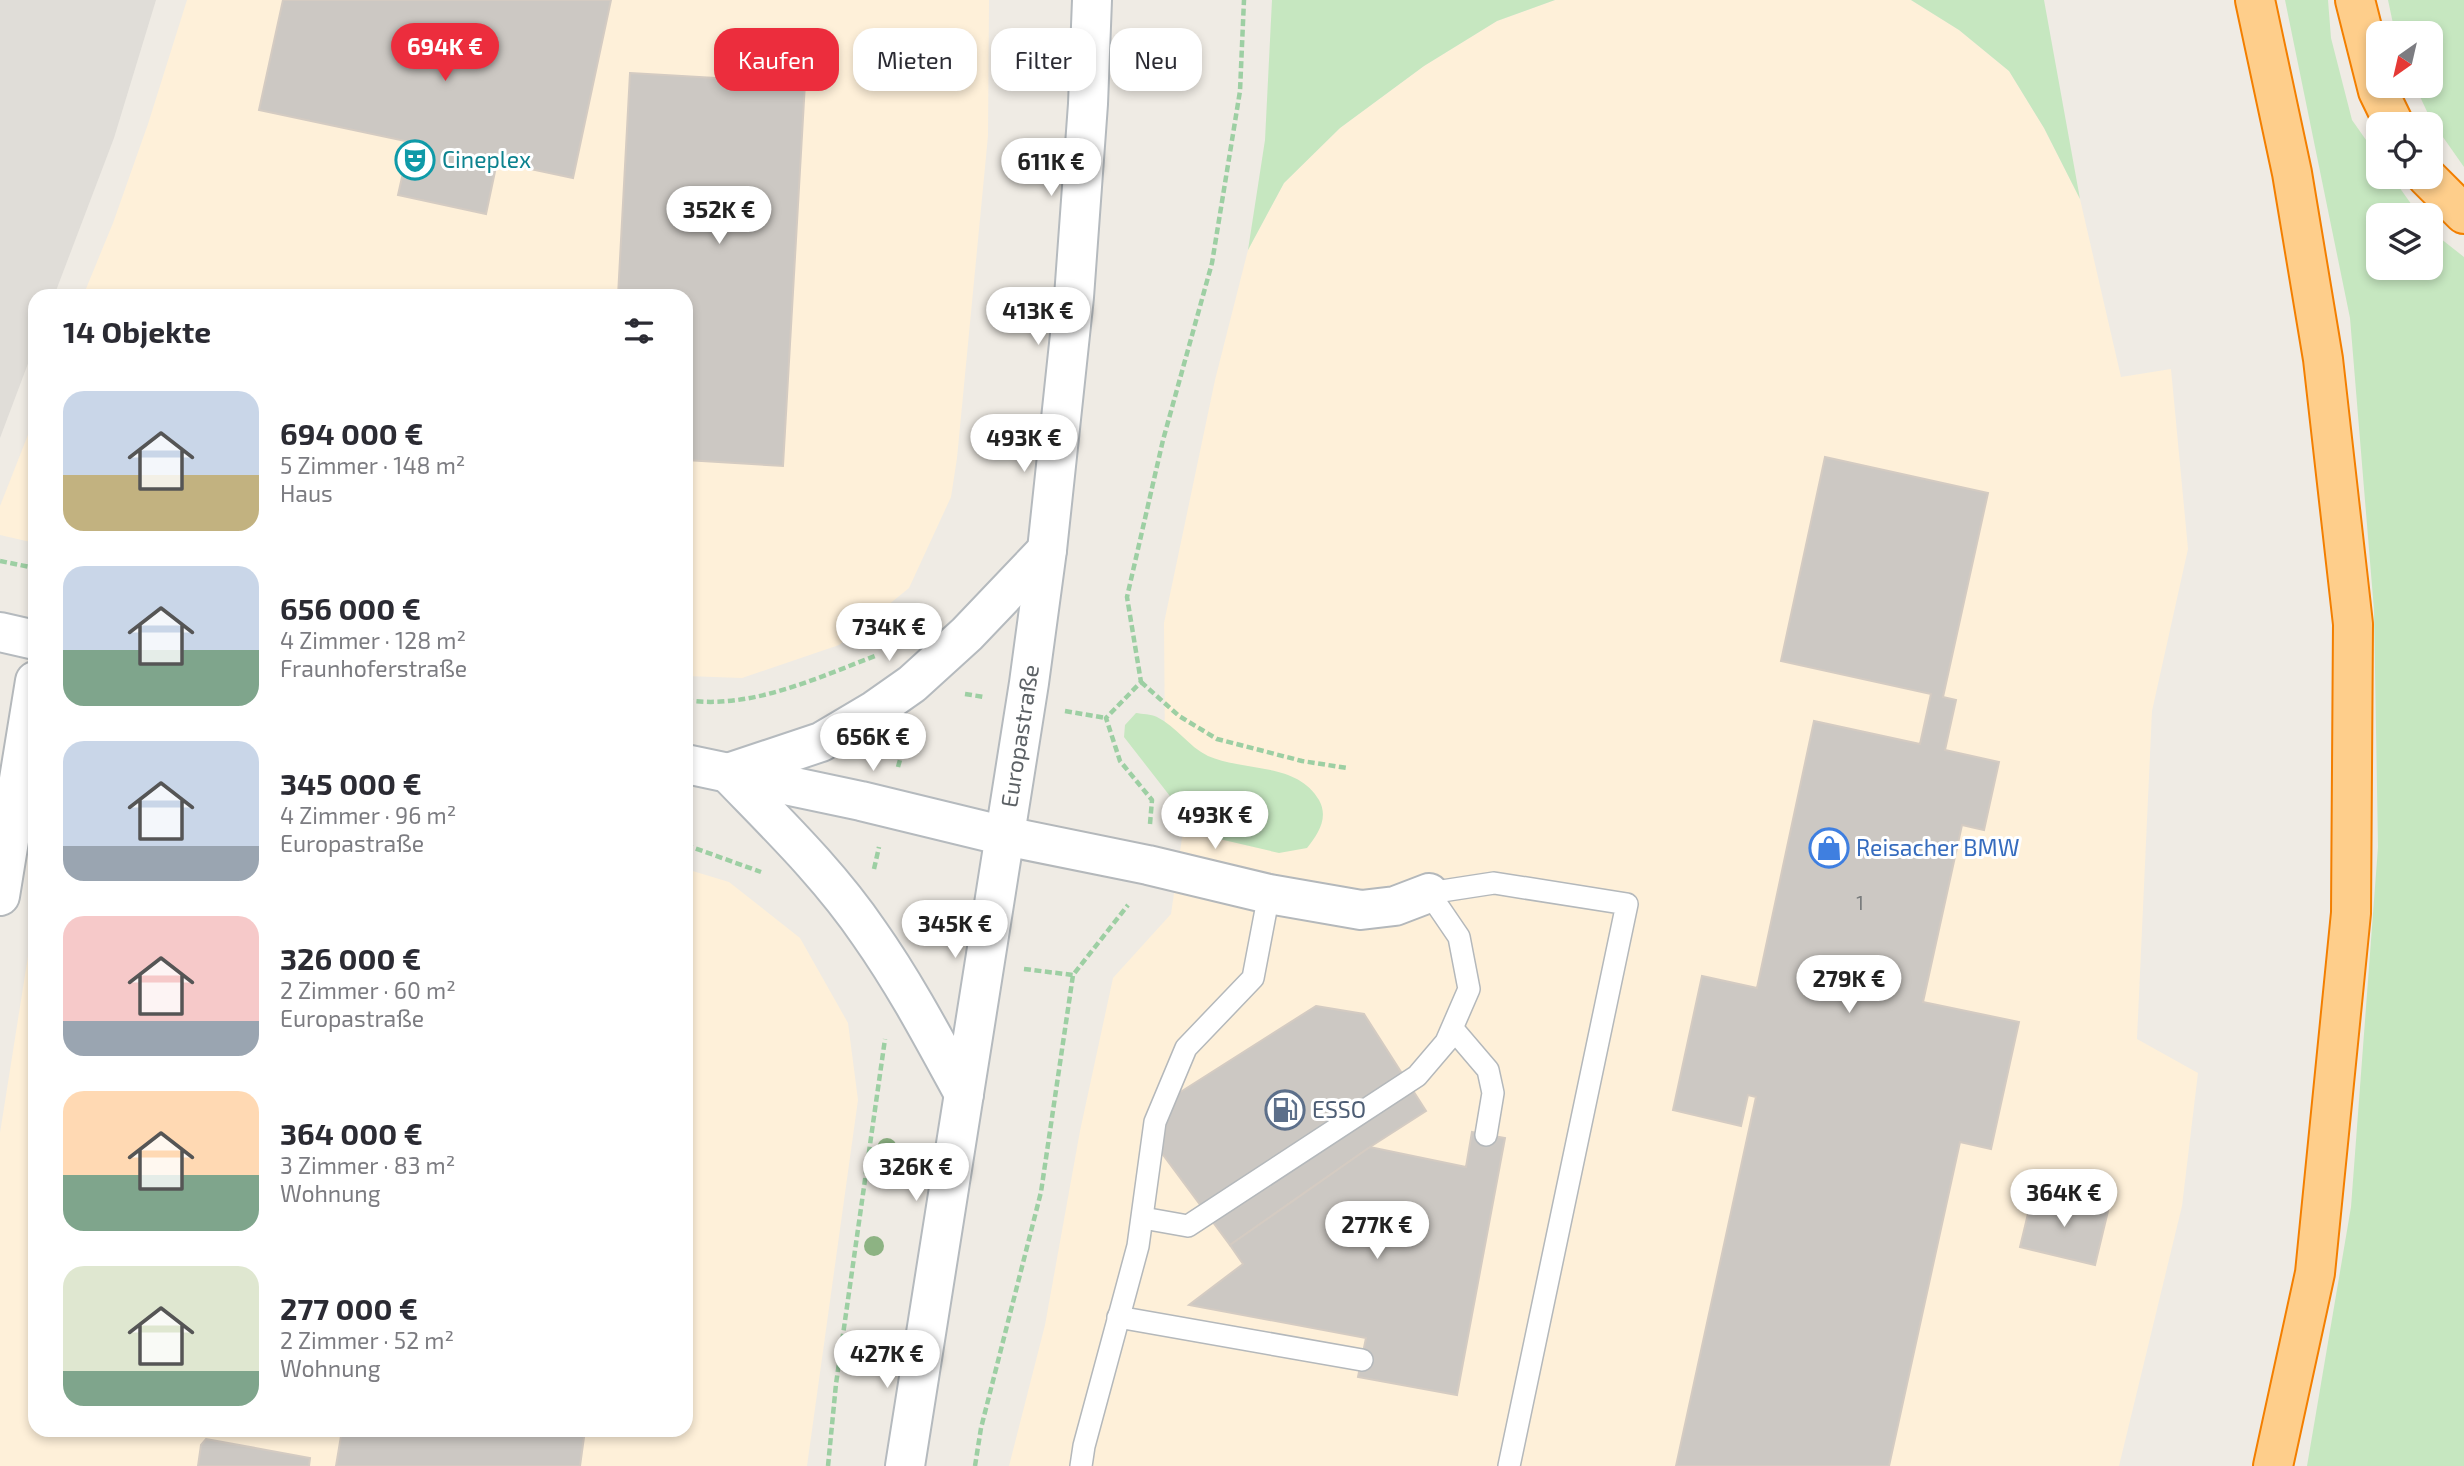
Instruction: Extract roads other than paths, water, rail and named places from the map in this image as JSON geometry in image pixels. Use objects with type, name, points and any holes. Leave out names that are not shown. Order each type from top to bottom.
[{"type":"highway","points":[[2255,0],[2292,173],[2323,359],[2353,624],[2351,913],[2315,1273],[2273,1466]]},
{"type":"highway","points":[[2356,0],[2378,91],[2388,112]]},
{"type":"highway","points":[[2439,189],[2464,214]]},
{"type":"street","name":"Europastraße","points":[[905,1466],[1030,683],[1047,550],[1074,297],[1088,104],[1091,0]]},
{"type":"street","points":[[727,773],[821,742],[875,710],[912,684],[967,634],[1047,550]]},
{"type":"street","points":[[0,632],[28,638]]},
{"type":"street","points":[[0,896],[28,724]]},
{"type":"street","points":[[693,766],[1269,894],[1361,910],[1395,906],[1429,892]]},
{"type":"street","points":[[727,773],[802,850],[869,932],[919,1010],[964,1094]]},
{"type":"lane","points":[[1143,1218],[1188,1226],[1416,1076],[1446,1042],[1469,989],[1459,937],[1429,892],[1494,883],[1628,904],[1509,1466]]},
{"type":"lane","points":[[1081,1466],[1084,1446],[1138,1246],[1155,1122],[1186,1048],[1253,978],[1269,894]]},
{"type":"lane","points":[[1453,1029],[1488,1070],[1493,1093],[1486,1135]]},
{"type":"lane","points":[[1118,1317],[1362,1360]]},
{"type":"place","name":"Cineplex","points":[[415,160]]},
{"type":"place","name":"Reisacher BMW","points":[[1829,848]]},
{"type":"place","name":"ESSO","points":[[1285,1110]]}]
